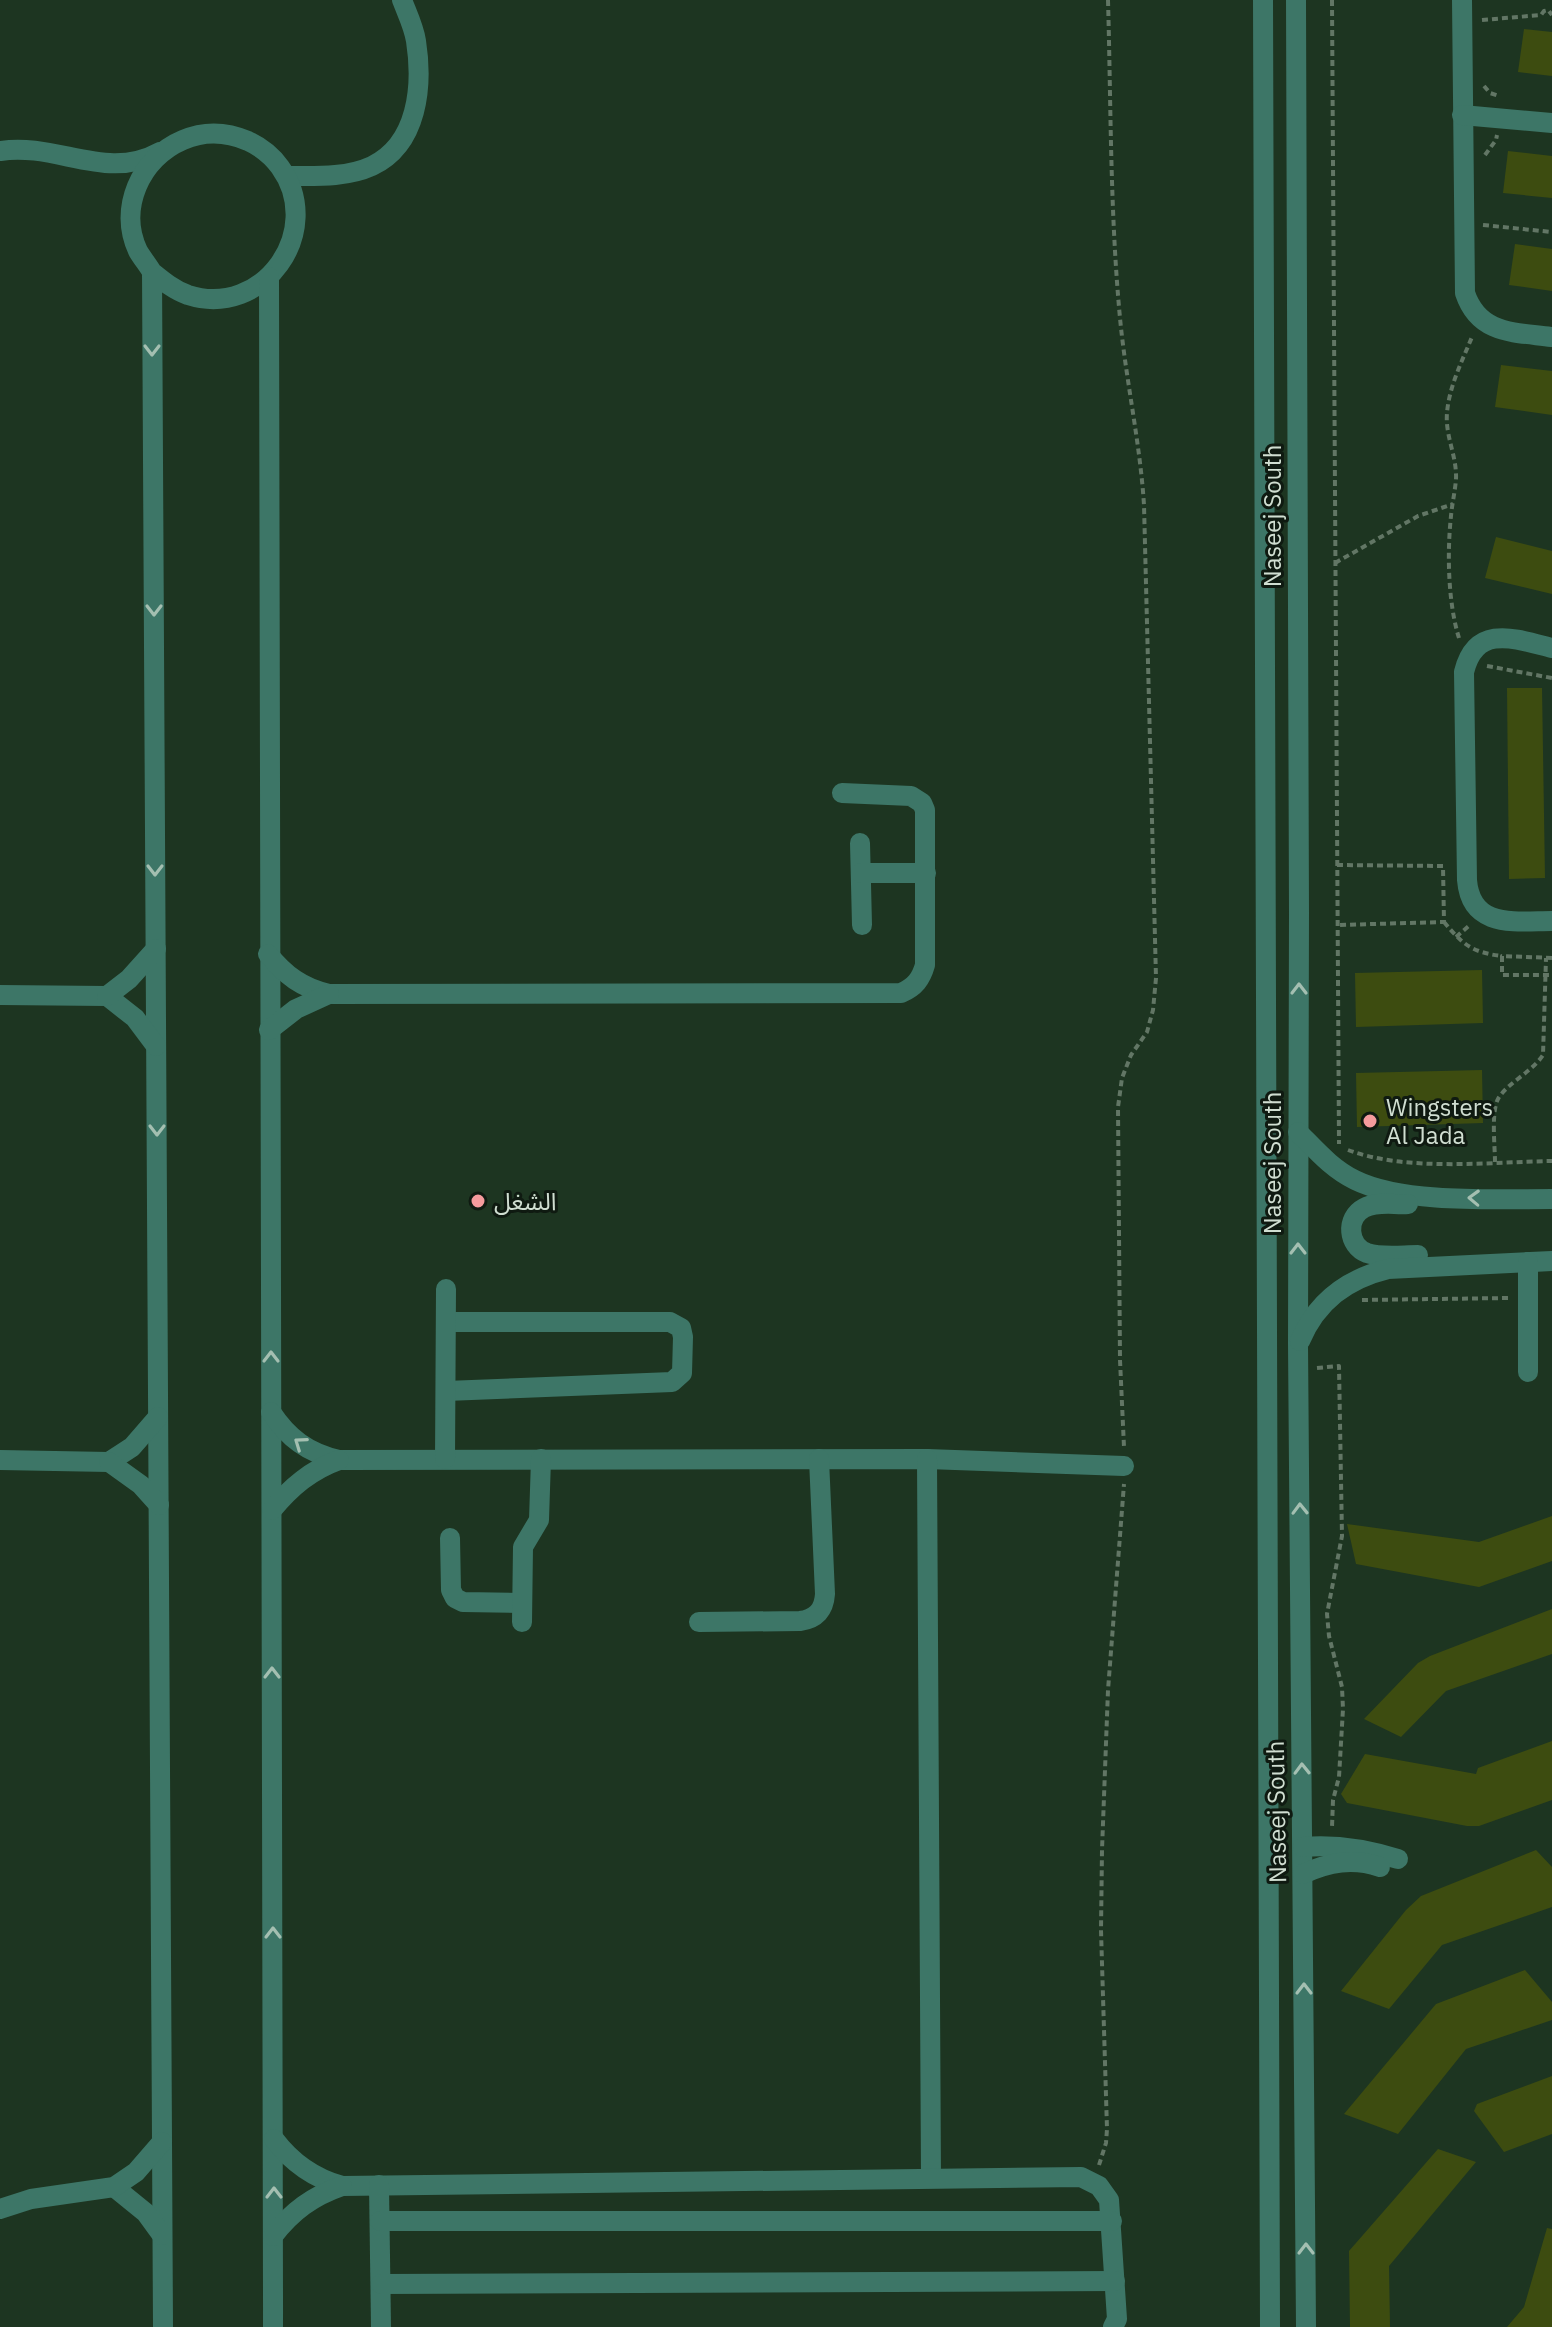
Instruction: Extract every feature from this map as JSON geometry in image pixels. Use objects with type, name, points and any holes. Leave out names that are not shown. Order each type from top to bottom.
[{"type":"street","points":[[287,176],[347,174],[372,166],[395,150],[409,128],[417,97],[415,39],[402,0]]},
{"type":"street","points":[[1263,0],[1270,2327]]},
{"type":"street","name":"Naseej South","points":[[1296,0],[1298,1344],[1306,2327]]},
{"type":"street","points":[[1462,0],[1463,284],[1468,303],[1479,318],[1495,328],[1552,337]]},
{"type":"street","points":[[1462,115],[1552,123]]},
{"type":"street","points":[[0,151],[28,149],[113,165],[140,160],[156,154],[171,145],[192,136],[203,134],[236,136],[256,145],[274,158],[287,176],[295,197],[296,219],[292,241],[283,260],[269,277],[251,290],[231,297],[209,299],[188,295],[169,286],[152,272],[138,252],[131,228],[131,204],[139,181],[152,160],[171,145]]},
{"type":"street","points":[[152,272],[163,2327]]},
{"type":"street","points":[[269,277],[273,2327]]},
{"type":"street","points":[[1552,648],[1500,637],[1483,643],[1470,654],[1464,672],[1467,880],[1470,897],[1484,913],[1500,921],[1552,921]]},
{"type":"street","points":[[268,954],[277,966],[300,984],[329,994],[901,993],[919,981],[925,965],[926,818],[922,803],[911,796],[842,793]]},
{"type":"street","points":[[860,843],[862,925]]},
{"type":"street","points":[[861,873],[926,873]]},
{"type":"street","points":[[107,996],[139,970],[156,949]]},
{"type":"street","points":[[269,1030],[296,1009],[329,994]]},
{"type":"street","points":[[0,995],[107,996],[135,1018],[156,1046]]},
{"type":"street","points":[[1298,1132],[1329,1163],[1367,1186],[1396,1193],[1442,1197],[1552,1199]]},
{"type":"street","points":[[1442,1197],[1418,1204],[1365,1207],[1351,1225],[1353,1240],[1370,1254],[1440,1256],[1468,1265]]},
{"type":"street","points":[[1298,1344],[1322,1304],[1360,1278],[1388,1269],[1540,1262]]},
{"type":"street","points":[[1540,1262],[1533,1372],[1528,1298],[1540,1262]]},
{"type":"street","points":[[445,1459],[446,1289]]},
{"type":"street","points":[[446,1322],[670,1322],[678,1325],[683,1337],[682,1373],[672,1382],[446,1391]]},
{"type":"street","points":[[271,1412],[299,1444],[325,1457],[339,1460],[927,1459],[1124,1466]]},
{"type":"street","points":[[109,1462],[132,1447],[158,1417]]},
{"type":"street","points":[[450,1538],[451,1590],[455,1598],[522,1612],[523,1547],[539,1520],[541,1459]]},
{"type":"street","points":[[699,1622],[808,1620],[821,1610],[825,1594],[819,1459]]},
{"type":"street","points":[[927,1459],[931,2178]]},
{"type":"street","points":[[0,1460],[109,1462],[131,1476],[159,1505]]},
{"type":"street","points":[[272,1510],[301,1479],[339,1460]]},
{"type":"street","points":[[1303,1847],[1331,1845],[1359,1848],[1396,1866],[1339,1862],[1303,1874]]},
{"type":"street","points":[[274,2139],[303,2170],[342,2186],[1081,2177],[1105,2192],[1109,2200],[1117,2319],[1113,2327]]},
{"type":"street","points":[[0,2209],[31,2199],[114,2187],[136,2172],[162,2142]]},
{"type":"street","points":[[379,2185],[381,2327]]},
{"type":"street","points":[[273,2236],[303,2205],[342,2186]]},
{"type":"street","points":[[114,2187],[137,2203],[162,2235]]},
{"type":"street","points":[[380,2221],[1112,2221]]},
{"type":"street","points":[[381,2284],[1115,2281]]},
{"type":"path","points":[[1090,2180],[1103,2156],[1107,2129],[1101,1930],[1102,1850],[1108,1690],[1124,1466],[1118,1107],[1122,1078],[1131,1055],[1147,1032],[1156,978],[1144,505],[1142,465],[1116,274],[1108,0]]},
{"type":"path","points":[[1332,0],[1339,1147],[1361,1155],[1399,1162],[1552,1161]]},
{"type":"path","points":[[1482,10],[1482,20],[1541,15],[1548,10],[1552,15]]},
{"type":"path","points":[[1482,79],[1490,93],[1501,97],[1496,140],[1487,151],[1483,164]]},
{"type":"path","points":[[1483,225],[1552,232]]},
{"type":"path","points":[[1479,318],[1448,406],[1447,432],[1454,455],[1456,478],[1451,517],[1451,603],[1458,637],[1470,654],[1490,668],[1552,678]]},
{"type":"path","points":[[1335,563],[1418,516],[1453,504]]},
{"type":"path","points":[[1337,865],[1443,866],[1444,922],[1465,945],[1475,951],[1502,956],[1549,958],[1545,975],[1543,1055],[1497,1101],[1495,1162]]},
{"type":"path","points":[[1338,925],[1444,922]]},
{"type":"path","points":[[1502,956],[1502,975],[1552,975]]},
{"type":"path","points":[[1355,1301],[1528,1298]]},
{"type":"path","points":[[1316,1359],[1315,1368],[1339,1366],[1342,1536],[1327,1614],[1329,1636],[1342,1687],[1343,1709],[1331,1845]]},
{"type":"building","points":[[1524,29],[1552,32],[1552,76],[1518,72]]},
{"type":"building","points":[[1508,151],[1552,156],[1552,198],[1503,193]]},
{"type":"building","points":[[1515,244],[1552,249],[1552,291],[1509,285]]},
{"type":"building","points":[[1501,365],[1552,371],[1552,415],[1495,407]]},
{"type":"building","points":[[1496,537],[1552,551],[1552,594],[1485,578]]},
{"type":"building","points":[[1507,688],[1542,688],[1545,878],[1509,879]]},
{"type":"building","points":[[1482,970],[1483,1023],[1356,1027],[1355,973]]},
{"type":"building","points":[[1482,1070],[1483,1123],[1357,1127],[1356,1073]]},
{"type":"building","points":[[1552,1516],[1552,1561],[1479,1587],[1356,1564],[1347,1524],[1479,1542]]},
{"type":"building","points":[[1552,1609],[1552,1654],[1446,1691],[1401,1737],[1364,1719],[1418,1663]]},
{"type":"building","points":[[1552,1741],[1552,1800],[1479,1826],[1347,1803],[1341,1794],[1365,1754],[1476,1774],[1478,1768]]},
{"type":"building","points":[[1536,1850],[1552,1867],[1552,1907],[1442,1945],[1389,2009],[1341,1991],[1406,1910],[1421,1896]]},
{"type":"building","points":[[1525,1970],[1552,2002],[1552,2020],[1466,2049],[1398,2134],[1344,2114],[1436,2004]]},
{"type":"building","points":[[1552,2076],[1552,2134],[1504,2152],[1474,2111],[1477,2104]]},
{"type":"building","points":[[1438,2149],[1476,2162],[1389,2266],[1390,2327],[1350,2327],[1349,2251]]},
{"type":"building","points":[[1547,2228],[1552,2229],[1552,2327],[1507,2327],[1524,2307]]},
{"type":"place","name":"Wingsters Al Jada","points":[[1370,1121]]},
{"type":"place","name":"الشغل","points":[[478,1201]]}]
